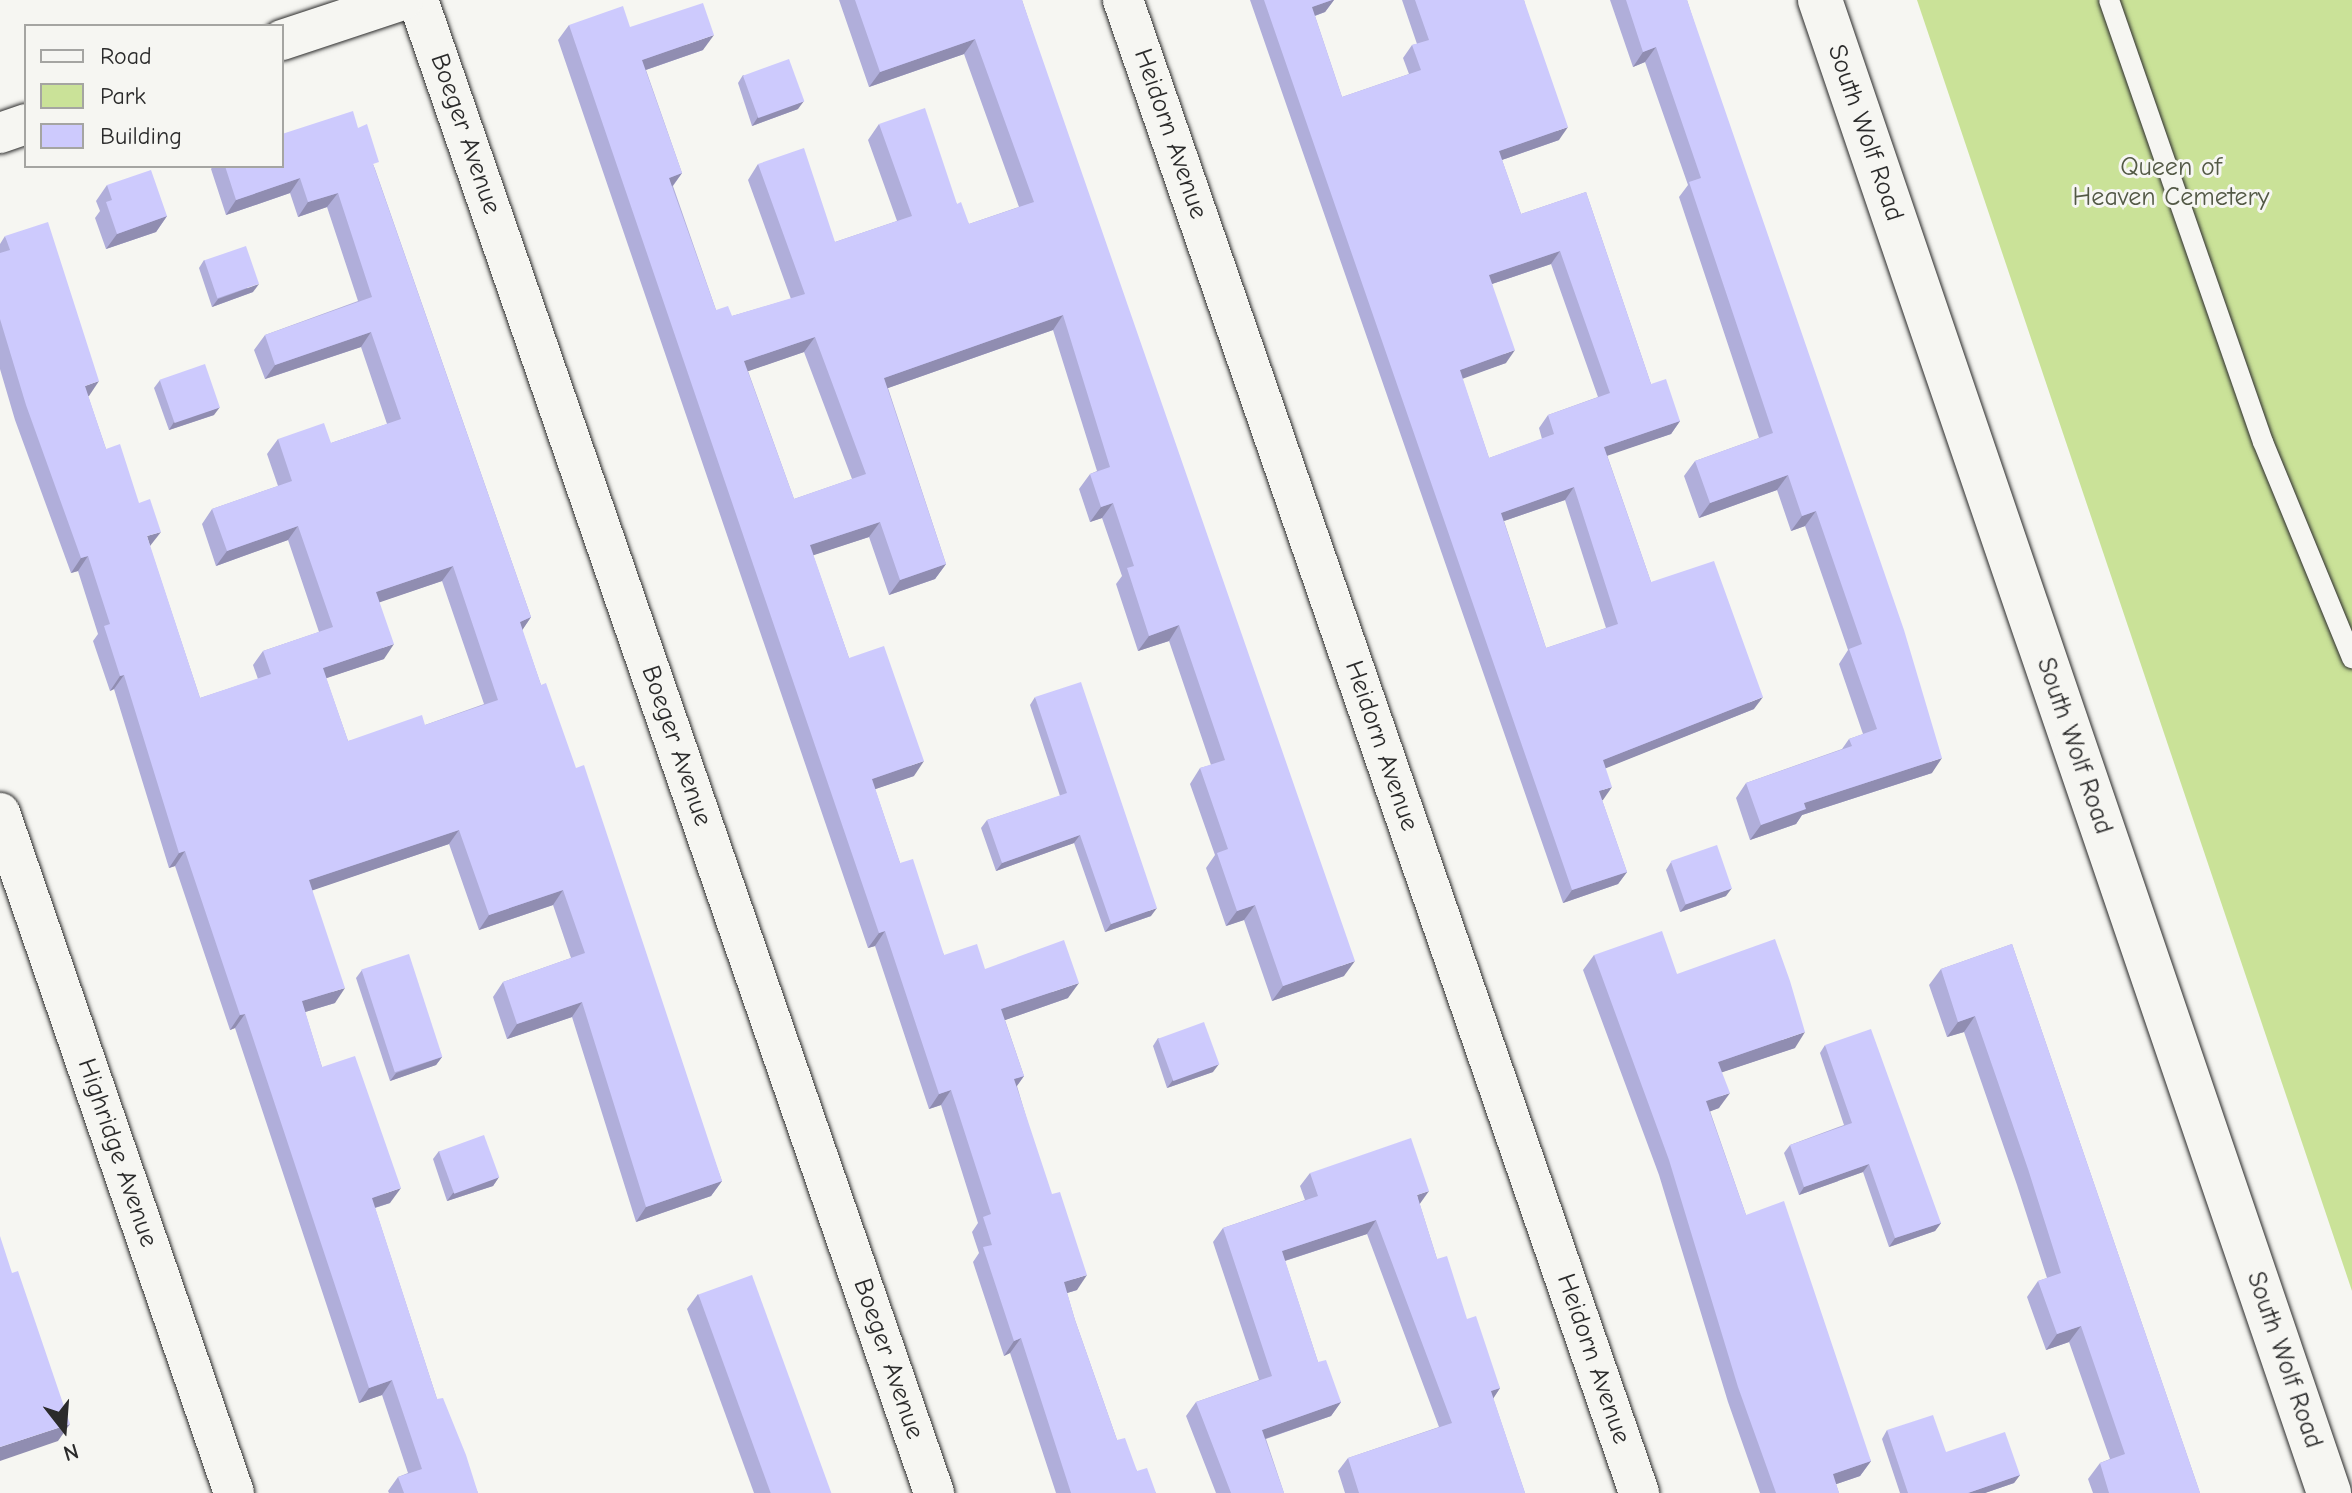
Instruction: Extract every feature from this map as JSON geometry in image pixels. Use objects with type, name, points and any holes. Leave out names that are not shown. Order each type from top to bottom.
[{"type":"main road","name":"South Wolf Road","points":[[1820,0],[2329,1493]]},
{"type":"street","points":[[284,39],[403,0]]},
{"type":"street","name":"Boeger Avenue","points":[[418,0],[934,1493]]},
{"type":"street","name":"Heidorn Avenue","points":[[1123,0],[1639,1493]]},
{"type":"street","points":[[0,133],[24,125]]},
{"type":"street","name":"Highridge Avenue","points":[[0,813],[234,1493]]},
{"type":"lane","points":[[2109,0],[2263,442],[2352,658]]},
{"type":"green space","name":"Queen of Heaven Cemetery","points":[[1917,0],[2352,0],[2352,1291]]},
{"type":"building","points":[[855,0],[1022,0],[1355,961],[1283,986],[1255,905],[1237,911],[1217,853],[1228,849],[1200,768],[1225,760],[1179,625],[1149,636],[1127,568],[1134,566],[1113,503],[1101,507],[1090,474],[1110,467],[1063,315],[884,378],[946,564],[900,580],[880,522],[810,545],[849,658],[884,646],[924,761],[872,779],[900,863],[913,859],[944,955],[977,944],[985,969],[1064,940],[1079,983],[1001,1009],[1024,1076],[1014,1079],[1052,1194],[1060,1192],[1087,1275],[1064,1282],[1075,1320],[1117,1440],[1125,1438],[1137,1471],[1147,1468],[1156,1493],[1071,1493],[1021,1338],[1014,1341],[983,1247],[992,1245],[983,1217],[991,1214],[951,1090],[939,1094],[885,931],[879,933],[569,25],[623,6],[630,27],[703,3],[714,35],[642,60],[682,173],[669,178],[716,310],[728,306],[732,316],[805,294],[758,164],[804,148],[835,242],[912,216],[879,124],[925,108],[957,204],[961,202],[969,224],[1034,202],[975,39],[880,72]],"holes":[[[815,337],[866,474],[794,499],[744,361]]]},
{"type":"building","points":[[1264,0],[1332,0],[1312,7],[1342,97],[1421,70],[1412,45],[1429,40],[1415,0],[1524,0],[1568,127],[1499,151],[1521,214],[1586,192],[1651,384],[1666,379],[1680,421],[1604,447],[1651,582],[1714,561],[1763,697],[1603,760],[1612,787],[1599,791],[1627,872],[1572,890]],"holes":[[[1560,251],[1610,393],[1548,415],[1554,434],[1489,458],[1460,370],[1515,350],[1489,275]],[[1574,487],[1618,624],[1546,648],[1501,513]]]},
{"type":"building","points":[[1626,0],[1687,0],[1904,630],[1942,758],[1804,803],[1806,809],[1761,825],[1746,783],[1852,746],[1849,739],[1877,729],[1849,649],[1862,644],[1816,511],[1802,516],[1788,475],[1710,503],[1695,461],[1773,433],[1689,182],[1701,178],[1656,47],[1643,52]]},
{"type":"building","points":[[789,59],[804,101],[758,118],[743,76]]},
{"type":"building","points":[[353,111],[358,128],[367,124],[379,162],[373,164],[531,617],[520,622],[541,685],[546,683],[576,768],[584,765],[722,1181],[646,1207],[582,1002],[517,1024],[503,982],[585,953],[563,890],[489,915],[459,830],[309,880],[345,988],[302,1001],[322,1067],[355,1056],[401,1188],[372,1198],[437,1399],[443,1398],[478,1493],[404,1493],[398,1477],[422,1469],[392,1380],[369,1388],[245,1014],[240,1015],[185,851],[179,853],[124,675],[120,676],[104,626],[110,624],[88,556],[81,558],[26,405],[0,319],[0,253],[10,250],[5,236],[48,222],[99,381],[85,386],[106,449],[120,444],[139,503],[150,499],[161,532],[147,536],[200,698],[271,674],[263,651],[333,627],[298,526],[227,551],[212,509],[292,481],[278,439],[324,423],[331,443],[401,419],[371,332],[275,365],[265,335],[372,297],[338,193],[308,202],[300,178],[236,200],[226,168],[284,168],[284,133]],"holes":[[[453,566],[498,700],[425,725],[422,715],[348,741],[323,668],[394,644],[376,592]]]},
{"type":"building","points":[[151,170],[167,216],[117,234],[106,202],[112,200],[107,185]]},
{"type":"building","points":[[246,246],[259,284],[217,298],[204,260]]},
{"type":"building","points":[[205,364],[220,407],[175,423],[160,380]]},
{"type":"building","points":[[1081,682],[1157,908],[1111,924],[1080,835],[1002,863],[987,820],[1067,793],[1035,697]]},
{"type":"building","points":[[1717,845],[1732,888],[1686,904],[1671,861]]},
{"type":"building","points":[[1662,931],[1677,974],[1775,939],[1790,981],[1805,1032],[1718,1062],[1730,1093],[1706,1101],[1746,1215],[1784,1201],[1871,1461],[1833,1474],[1839,1493],[1776,1493],[1738,1387],[1669,1160],[1594,955]]},
{"type":"building","points":[[2012,944],[2200,1493],[2109,1493],[2100,1463],[2125,1454],[2081,1326],[2057,1334],[2038,1281],[2061,1273],[2028,1169],[1975,1016],[1958,1022],[1941,969]]},
{"type":"building","points":[[409,954],[442,1057],[395,1072],[361,969]]},
{"type":"building","points":[[1204,1022],[1219,1064],[1173,1081],[1158,1039]]},
{"type":"building","points":[[1871,1029],[1941,1223],[1895,1238],[1869,1164],[1804,1187],[1790,1145],[1852,1123],[1825,1045]]},
{"type":"building","points":[[484,1135],[499,1177],[454,1194],[439,1151]]},
{"type":"building","points":[[1411,1138],[1429,1191],[1417,1195],[1437,1259],[1447,1256],[1467,1319],[1476,1316],[1500,1388],[1491,1391],[1525,1493],[1359,1493],[1348,1458],[1452,1423],[1376,1220],[1282,1251],[1318,1362],[1326,1360],[1341,1402],[1262,1430],[1284,1493],[1231,1493],[1196,1402],[1272,1376],[1223,1228],[1318,1196],[1310,1173]]},
{"type":"building","points":[[0,1236],[12,1273],[18,1271],[70,1424],[0,1447]]},
{"type":"building","points":[[752,1275],[831,1493],[771,1493],[698,1294]]},
{"type":"building","points":[[1933,1415],[1946,1452],[2005,1432],[2020,1475],[1968,1493],[1908,1493],[1887,1430]]}]
